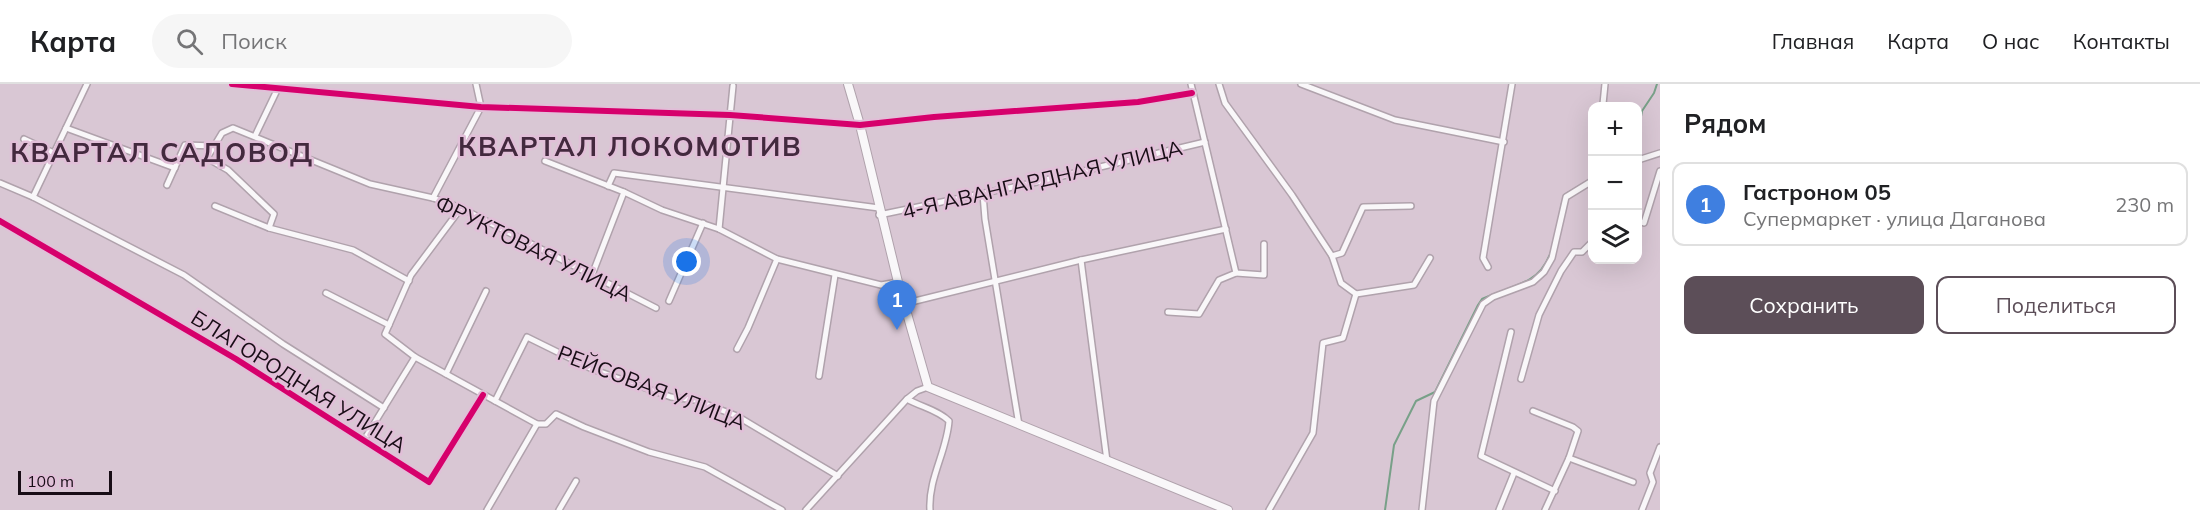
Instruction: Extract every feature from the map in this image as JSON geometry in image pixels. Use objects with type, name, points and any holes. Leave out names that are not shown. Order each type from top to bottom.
[{"type":"main road","points":[[848,84],[897,283],[927,388],[1222,510]]},
{"type":"main road","points":[[1107,462],[1228,510]]},
{"type":"street","points":[[33,197],[87,84]]},
{"type":"street","points":[[232,84],[279,86],[481,107],[730,116],[859,124],[1138,102],[1192,93]]},
{"type":"street","points":[[433,198],[481,107],[476,84]]},
{"type":"street","points":[[1191,84],[1236,273]]},
{"type":"street","points":[[1219,84],[1225,103],[1292,195],[1332,256],[1341,283],[1356,294],[1414,285],[1430,258]]},
{"type":"street","points":[[1301,84],[1395,120],[1504,142]]},
{"type":"street","points":[[1488,267],[1483,258],[1512,84]]},
{"type":"street","points":[[1603,102],[1605,84]]},
{"type":"street","points":[[255,136],[279,86]]},
{"type":"street","points":[[719,229],[733,86]]},
{"type":"street","points":[[66,128],[175,168]]},
{"type":"street","name":"ФРУКТОВАЯ УЛИЦА","points":[[215,146],[222,133],[233,128],[370,184],[433,198],[461,208],[656,309]]},
{"type":"street","points":[[24,139],[54,153]]},
{"type":"street","name":"4-Я АВАНГАРДНАЯ УЛИЦА","points":[[608,186],[614,173],[879,211],[983,194],[1205,142]]},
{"type":"street","points":[[166,185],[185,145],[215,146]]},
{"type":"street","points":[[215,146],[207,158],[228,170],[274,214],[268,228]]},
{"type":"street","points":[[1642,159],[1660,153]]},
{"type":"street","points":[[545,161],[624,192],[662,210],[719,229],[777,259],[881,285],[897,283]]},
{"type":"street","points":[[1642,223],[1644,224],[1660,171]]},
{"type":"street","points":[[0,184],[33,197],[184,275],[283,344],[384,408]]},
{"type":"street","points":[[1422,510],[1434,401],[1464,340],[1483,304],[1493,297],[1533,282],[1544,272],[1552,258],[1566,197],[1588,184]]},
{"type":"street","points":[[592,275],[624,192]]},
{"type":"street","points":[[983,194],[985,219],[1019,426]]},
{"type":"street","points":[[215,206],[268,228],[353,250],[409,281]]},
{"type":"street","points":[[1332,256],[1342,253],[1363,207],[1411,206]]},
{"type":"street","points":[[461,208],[411,275],[385,334],[415,357],[537,424],[546,424],[556,414],[584,428],[649,452],[705,467],[782,510]]},
{"type":"street","name":"БЛАГОРОДНАЯ УЛИЦА","points":[[0,221],[236,359],[429,482],[483,394]]},
{"type":"street","points":[[669,301],[703,223]]},
{"type":"street","points":[[903,304],[1226,229]]},
{"type":"street","points":[[1167,312],[1198,314],[1219,280],[1236,273],[1264,274],[1264,244]]},
{"type":"street","points":[[1521,379],[1539,315],[1561,271],[1574,252],[1582,252],[1588,247]]},
{"type":"street","points":[[737,349],[777,259]]},
{"type":"street","points":[[1081,261],[1107,462]]},
{"type":"street","points":[[819,376],[835,274]]},
{"type":"street","points":[[446,374],[486,291]]},
{"type":"street","points":[[326,293],[389,325]]},
{"type":"street","points":[[1269,510],[1313,433],[1323,343],[1339,341],[1343,338],[1356,294]]},
{"type":"street","points":[[1511,332],[1481,456],[1555,491]]},
{"type":"street","name":"РЕЙСОВАЯ УЛИЦА","points":[[495,401],[527,337],[592,369],[671,397],[696,400],[737,416],[838,476]]},
{"type":"street","points":[[364,440],[415,357]]},
{"type":"street","points":[[806,510],[907,399],[916,391],[927,388]]},
{"type":"street","points":[[907,399],[925,409],[941,414],[949,421],[934,481],[930,510]]},
{"type":"street","points":[[1533,411],[1578,431],[1569,458],[1545,510]]},
{"type":"street","points":[[487,510],[537,424]]},
{"type":"street","points":[[1642,510],[1653,482],[1650,472],[1660,447]]},
{"type":"street","points":[[1569,458],[1633,482]]},
{"type":"street","points":[[1499,510],[1514,473]]},
{"type":"street","points":[[560,510],[576,481]]},
{"type":"waterway","points":[[1642,111],[1657,84]]},
{"type":"waterway","points":[[1563,198],[1564,195],[1588,180]]},
{"type":"waterway","points":[[1385,510],[1394,445],[1416,401],[1435,392],[1482,299],[1530,279],[1545,265],[1553,245],[1562,203]]},
{"type":"cycle path","points":[[232,84],[481,107],[730,115],[860,125],[934,117],[1138,102],[1192,93]]},
{"type":"cycle path","points":[[0,221],[236,359],[429,482],[483,395]]},
{"type":"place","name":"Гастроном 05","points":[[897,330]]},
{"type":"district","name":"КВАРТАЛ ЛОКОМОТИВ","points":[[630,146]]},
{"type":"district","name":"КВАРТАЛ САДОВОД","points":[[162,152]]}]
